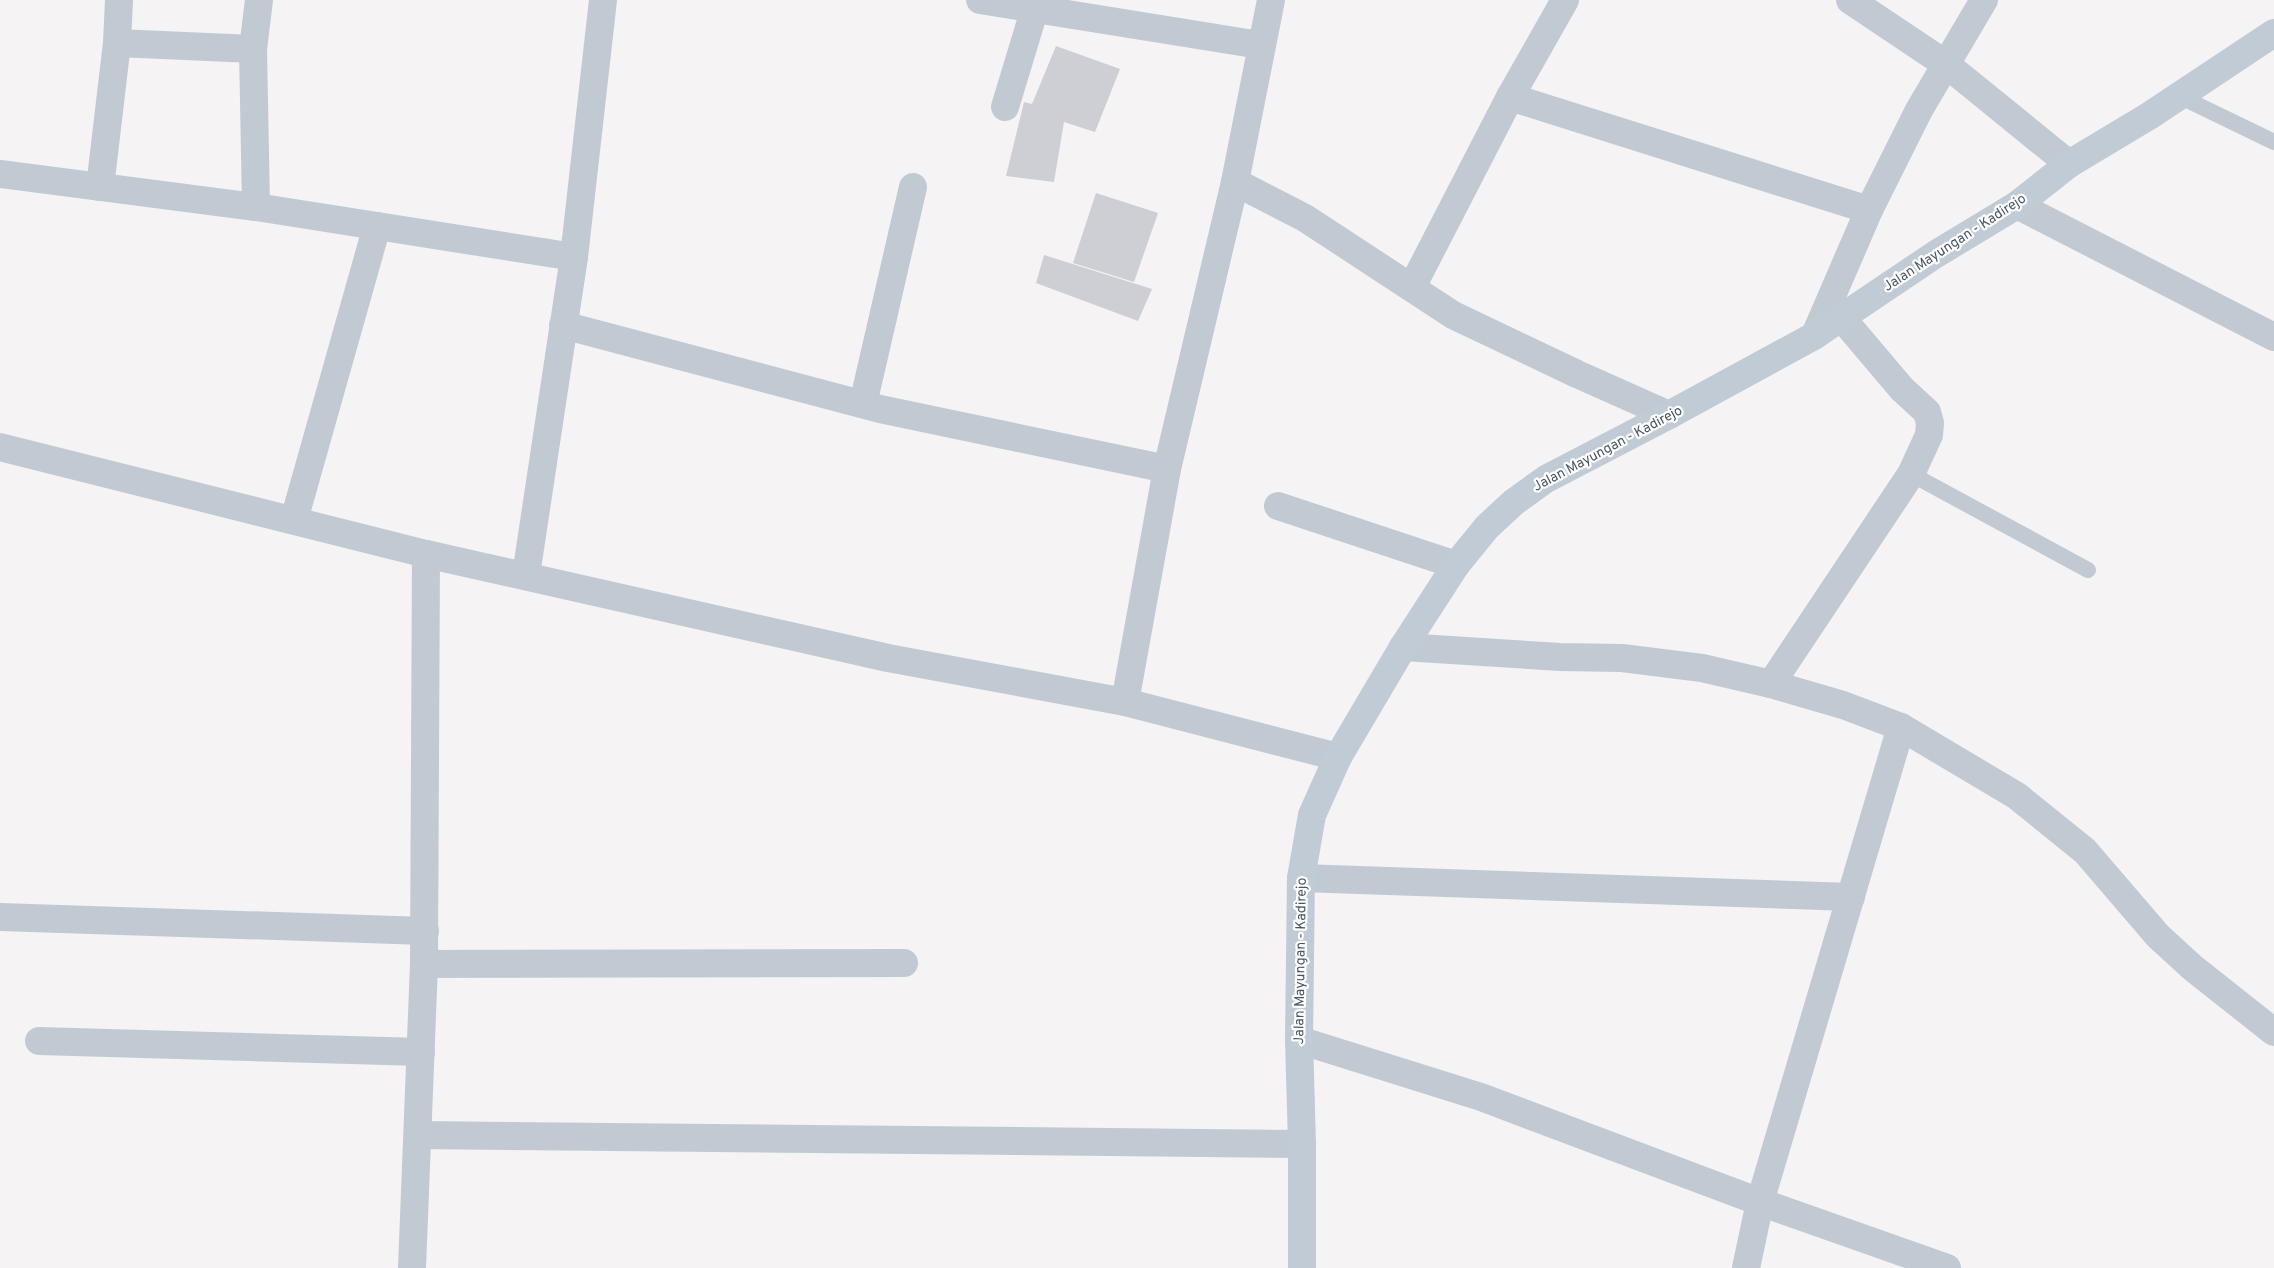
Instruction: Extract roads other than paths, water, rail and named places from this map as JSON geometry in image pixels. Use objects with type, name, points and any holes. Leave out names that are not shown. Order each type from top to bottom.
[{"type":"main road","name":"Jalan Mayungan - Kadirejo","points":[[1302,1268],[1302,1144],[1299,1040],[1301,878],[1312,814],[1338,757],[1403,646],[1456,565],[1487,527],[1514,502],[1546,479],[1814,336],[1936,254],[2017,205],[2069,164],[2179,96],[2274,33]]},
{"type":"street","points":[[100,187],[117,43],[119,0]]},
{"type":"street","points":[[256,207],[253,49],[258,0]]},
{"type":"street","points":[[526,575],[574,257],[603,0]]},
{"type":"street","points":[[980,0],[1260,45]]},
{"type":"street","points":[[1125,702],[1166,469],[1235,182],[1260,45],[1271,0]]},
{"type":"street","points":[[1412,287],[1510,98],[1565,0]]},
{"type":"street","points":[[1850,0],[1947,65],[2069,164]]},
{"type":"street","points":[[1814,336],[1870,210],[1919,110],[1984,0]]},
{"type":"street","points":[[1004,107],[1036,8]]},
{"type":"street","points":[[117,43],[253,49]]},
{"type":"street","points":[[1510,98],[1870,210]]},
{"type":"street","points":[[0,174],[256,207],[574,257]]},
{"type":"street","points":[[1235,182],[1305,218],[1453,315],[1669,415]]},
{"type":"street","points":[[863,404],[913,187]]},
{"type":"street","points":[[2017,205],[2274,337]]},
{"type":"street","points":[[294,520],[377,226]]},
{"type":"street","points":[[1771,684],[1911,474],[1929,435],[1930,423],[1927,412],[1902,389],[1841,317]]},
{"type":"street","points":[[563,325],[863,404],[1166,469]]},
{"type":"street","points":[[0,447],[426,554],[888,658],[1125,702],[1338,757]]},
{"type":"street","points":[[1278,506],[1456,565]]},
{"type":"street","points":[[412,1268],[425,931],[426,554]]},
{"type":"street","points":[[1403,646],[1560,657],[1622,658],[1702,668],[1771,684],[1901,726],[2017,796],[2085,851],[2158,936],[2193,968],[2274,1032]]},
{"type":"street","points":[[1746,1268],[1760,1202],[1901,726]]},
{"type":"street","points":[[1301,878],[1851,897]]},
{"type":"street","points":[[0,917],[425,931]]},
{"type":"street","points":[[424,964],[904,963]]},
{"type":"street","points":[[1299,1040],[1481,1097],[1760,1202],[1947,1268]]},
{"type":"street","points":[[39,1041],[421,1052]]},
{"type":"street","points":[[418,1135],[1302,1144]]},
{"type":"lane","points":[[2179,96],[2274,142]]},
{"type":"lane","points":[[1911,474],[2088,570]]}]
